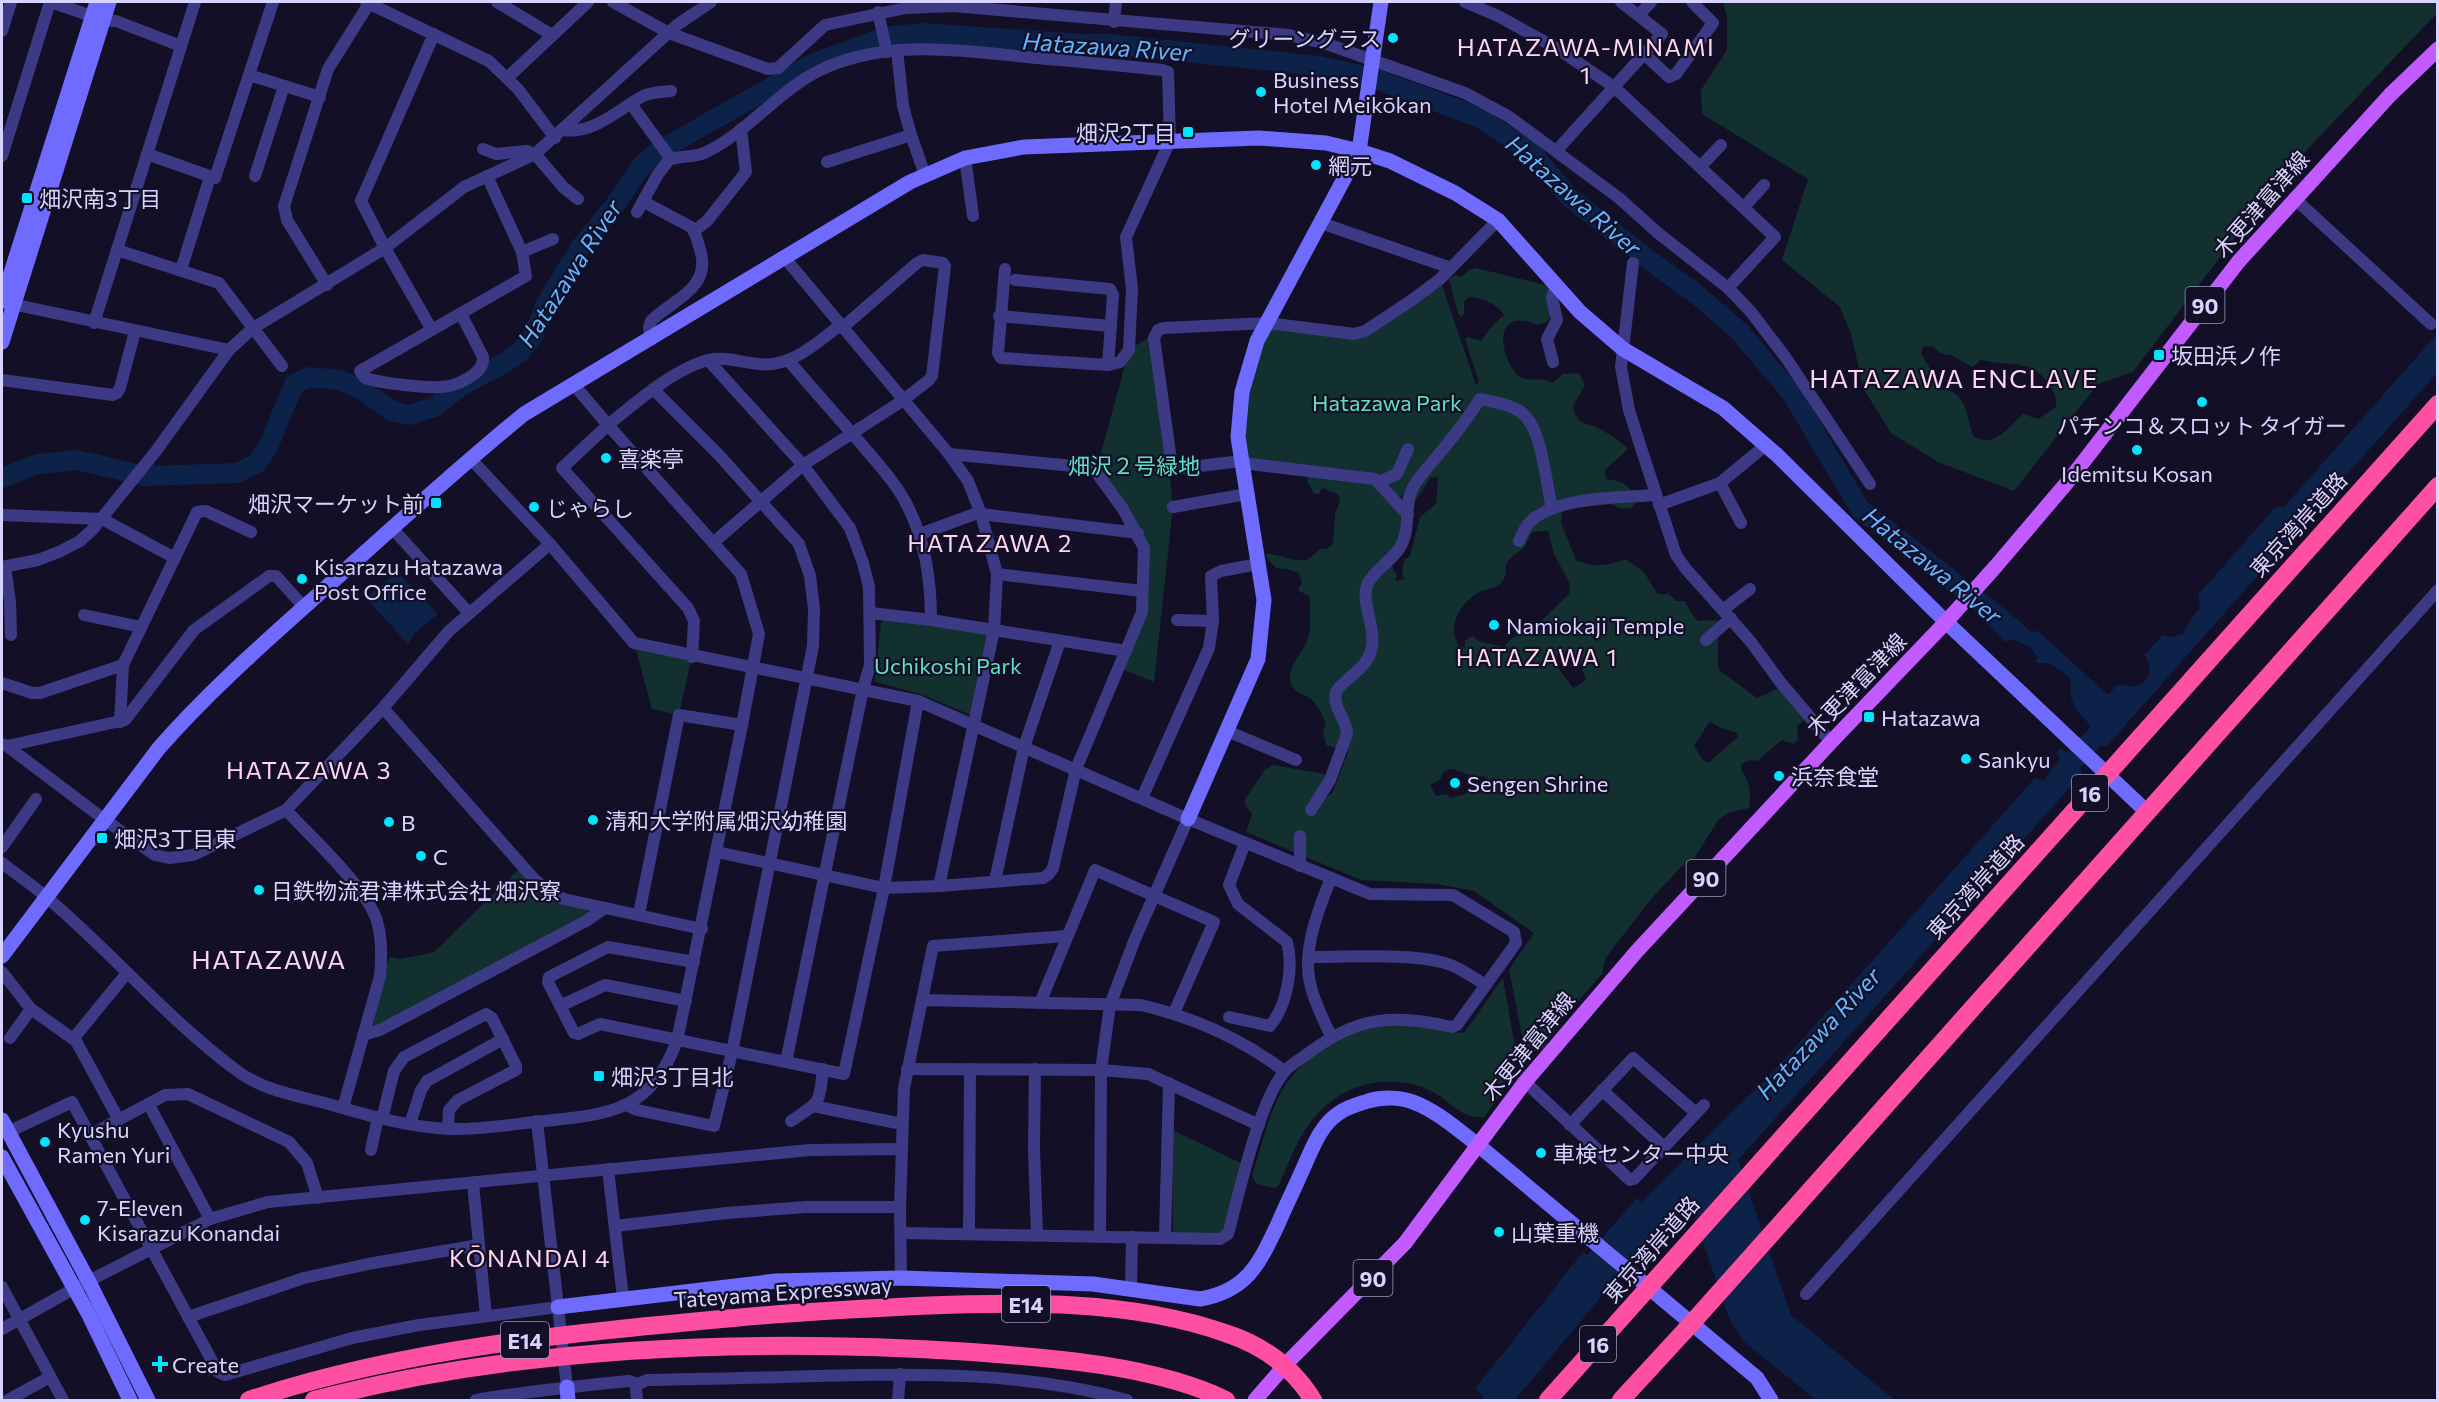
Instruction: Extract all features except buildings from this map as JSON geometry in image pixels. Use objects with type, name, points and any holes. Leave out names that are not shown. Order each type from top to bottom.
[{"type":"highway","name":"東京湾岸道路","points":[[1548,1401],[2103,770],[2438,404]]},
{"type":"highway","name":"16","points":[[1621,1401],[2438,486]]},
{"type":"highway","name":"Tateyama Expressway","points":[[249,1401],[356,1371],[470,1348],[583,1332],[807,1311],[1040,1304],[1140,1313],[1181,1320],[1242,1339],[1274,1357],[1310,1395]]},
{"type":"highway","name":"E14","points":[[314,1401],[416,1377],[475,1369],[642,1350],[732,1346],[934,1350],[1050,1359],[1121,1369],[1167,1379],[1222,1399]]},
{"type":"main road","name":"木更津富津線","points":[[1255,1401],[1287,1363],[1405,1244],[1525,1082],[1637,951],[1963,604],[2070,479],[2239,261],[2294,198],[2390,95],[2438,49]]},
{"type":"street","points":[[2,31],[11,2]]},
{"type":"street","points":[[2,156],[51,2],[97,13],[181,46]]},
{"type":"street","points":[[2,342],[6,303],[97,13],[109,2]]},
{"type":"street","points":[[94,323],[195,2]]},
{"type":"street","points":[[147,154],[215,178],[273,2]]},
{"type":"street","points":[[327,285],[284,212],[284,206],[328,69],[368,2],[489,61],[559,134]]},
{"type":"street","points":[[497,2],[552,35]]},
{"type":"street","points":[[507,78],[588,2]]},
{"type":"street","points":[[614,2],[669,33],[768,69],[774,69],[825,25],[878,12],[896,5],[953,6],[1114,22],[1288,35],[1327,44],[1465,93],[1508,116],[1557,150],[1728,288],[1762,324],[1869,484]]},
{"type":"street","points":[[11,635],[10,601],[3,567],[38,560],[80,541],[102,519],[156,451],[229,350],[253,328],[385,248],[464,188],[535,154],[669,33],[711,2]]},
{"type":"street","points":[[1114,22],[1116,2]]},
{"type":"street","points":[[1100,1236],[1101,1070],[1110,1005],[1135,939],[1258,659],[1264,600],[1238,437],[1242,392],[1248,365],[1257,341],[1359,151],[1381,2]]},
{"type":"street","points":[[1465,2],[1498,16],[1558,49],[1614,87],[1775,237],[1728,288]]},
{"type":"street","points":[[1557,150],[1662,34],[1621,2]]},
{"type":"street","points":[[1639,15],[1651,2]]},
{"type":"street","points":[[1644,54],[1669,77],[1676,74],[1713,23],[1692,2]]},
{"type":"street","points":[[878,12],[892,51],[903,106],[925,175]]},
{"type":"street","points":[[432,330],[361,201],[434,34]]},
{"type":"street","points":[[651,340],[649,327],[651,321],[689,291],[701,276],[702,259],[694,231],[685,223],[640,207],[658,174],[671,159],[704,153],[741,129],[797,84],[828,67],[892,51],[948,50],[1168,72],[1170,141],[1126,237],[1132,289],[1129,350],[1120,362],[1108,365],[1001,358],[998,353],[999,316],[1005,270]]},
{"type":"street","points":[[249,75],[320,97]]},
{"type":"street","points":[[255,176],[284,86]]},
{"type":"street","points":[[559,134],[581,130],[652,93],[671,91]]},
{"type":"street","points":[[631,104],[671,159]]},
{"type":"street","points":[[694,231],[707,221],[746,172],[741,129]]},
{"type":"street","points":[[827,162],[911,135]]},
{"type":"street","points":[[2,956],[45,896],[159,748],[188,715],[470,458],[524,414],[925,175],[965,159],[1024,147],[1258,138],[1326,143],[1390,161],[1444,188],[1498,220],[1580,312],[1623,349],[1723,408],[1766,445],[1947,622],[2146,811]]},
{"type":"street","points":[[1700,166],[1720,145]]},
{"type":"street","points":[[483,149],[496,154],[527,151],[535,154],[563,188],[578,199]]},
{"type":"street","points":[[965,159],[973,216]]},
{"type":"street","points":[[461,314],[483,357],[483,363],[479,369],[468,378],[442,387],[364,378],[360,371],[432,330],[461,314],[523,280],[527,273],[522,252],[487,176]]},
{"type":"street","points":[[181,270],[210,177]]},
{"type":"street","points":[[1744,207],[1764,185]]},
{"type":"street","points":[[2294,198],[2431,324]]},
{"type":"street","points":[[1408,515],[1379,482],[1365,478],[1242,462],[1175,469],[1172,467],[1154,338],[1158,330],[1164,328],[1268,323],[1354,334],[1365,331],[1412,300],[1451,268],[1498,220]]},
{"type":"street","points":[[1321,223],[1451,268]]},
{"type":"street","points":[[522,252],[553,239]]},
{"type":"street","points":[[117,250],[219,283],[282,366]]},
{"type":"street","points":[[784,257],[949,454],[968,481],[981,513],[997,574],[994,630],[939,886]]},
{"type":"street","points":[[692,657],[694,621],[688,608],[562,468],[608,425],[653,389],[708,360],[770,365],[788,360],[841,327],[917,263],[923,260],[943,264],[945,267],[932,376],[903,400],[802,465],[714,542]]},
{"type":"street","points":[[1633,263],[1621,367],[1629,410],[1676,555],[1728,614],[1781,683],[1831,742]]},
{"type":"street","points":[[1015,280],[1110,289],[1113,295],[1108,365]]},
{"type":"street","points":[[1553,362],[1547,339],[1557,320],[1552,298],[1556,285]]},
{"type":"street","points":[[6,303],[229,350]]},
{"type":"street","points":[[999,316],[1111,326]]},
{"type":"street","points":[[2,380],[113,395],[120,388],[135,331]]},
{"type":"street","points":[[708,360],[802,465],[850,528],[869,587],[870,665],[863,689],[786,1062]]},
{"type":"street","points":[[788,360],[894,483],[909,507],[920,534],[931,586],[931,620]]},
{"type":"street","points":[[2,863],[45,896],[185,1028],[237,1071],[264,1087],[380,1118],[448,1129],[469,1129],[608,1112],[639,1098],[658,1081],[677,1041],[702,928],[759,634],[741,574],[574,386]]},
{"type":"street","points":[[626,1105],[637,1110],[714,1126],[732,1052],[813,646],[814,609],[810,576],[799,544],[718,454],[653,389]]},
{"type":"street","points":[[1311,810],[1330,780],[1347,734],[1347,728],[1335,704],[1336,693],[1365,664],[1371,653],[1373,642],[1366,594],[1367,584],[1400,547],[1408,515],[1408,503],[1414,485],[1480,399],[1508,405],[1519,410],[1532,424],[1552,509]]},
{"type":"street","points":[[1519,541],[1529,522],[1552,509],[1600,499],[1657,500],[1720,483],[1766,445]]},
{"type":"street","points":[[1379,482],[1397,474],[1408,449]]},
{"type":"street","points":[[717,852],[884,888],[1042,878],[1053,868],[1076,769],[1142,612],[1144,548],[1123,508],[1096,472],[1074,466],[949,454]]},
{"type":"street","points":[[470,458],[550,544],[634,644],[692,657],[753,666],[918,701],[1188,819],[1370,894],[1453,895],[1514,932],[1516,943],[1462,1020],[1452,1027],[1392,1019],[1357,1025],[1331,1036],[1284,1071],[1272,1092],[1259,1125],[1228,1234],[1220,1239],[901,1233]]},
{"type":"street","points":[[1720,483],[1741,523]]},
{"type":"street","points":[[1173,507],[1247,494]]},
{"type":"street","points":[[120,722],[123,665],[197,512],[209,512],[251,532]]},
{"type":"street","points":[[920,534],[981,513],[1138,533]]},
{"type":"street","points":[[2,515],[102,519],[175,558]]},
{"type":"street","points":[[392,528],[469,613]]},
{"type":"street","points":[[4,745],[155,855],[182,858],[208,848],[286,810],[383,708],[449,631],[550,544]]},
{"type":"street","points":[[1142,798],[1209,648],[1213,621],[1211,576],[1221,571],[1258,564]]},
{"type":"street","points":[[997,574],[1142,591]]},
{"type":"street","points":[[4,745],[125,720],[194,630],[269,576],[276,576],[304,607]]},
{"type":"street","points":[[1706,640],[1750,589]]},
{"type":"street","points":[[1806,1294],[2438,590]]},
{"type":"street","points":[[871,612],[1126,651]]},
{"type":"street","points":[[84,615],[141,627]]},
{"type":"street","points":[[1177,620],[1213,621]]},
{"type":"street","points":[[995,881],[1024,747],[1060,641]]},
{"type":"street","points":[[2,683],[32,693],[40,693],[123,665]]},
{"type":"street","points":[[693,963],[608,946],[549,977],[548,982],[574,1033],[578,1034],[600,1024],[844,1074],[884,888],[918,701]]},
{"type":"street","points":[[383,708],[533,878],[551,893],[564,899],[702,928]]},
{"type":"street","points":[[639,914],[679,714],[742,725]]},
{"type":"street","points":[[1227,731],[1296,760]]},
{"type":"street","points":[[2,848],[36,799]]},
{"type":"street","points":[[286,810],[350,880],[376,919],[382,954],[381,965],[343,1108]]},
{"type":"street","points":[[1300,836],[1300,866]]},
{"type":"street","points":[[1229,1017],[1270,1026],[1285,997],[1288,977],[1287,942],[1238,904],[1229,885],[1245,843]]},
{"type":"street","points":[[1040,1003],[1095,870],[1214,921],[1174,1013]]},
{"type":"street","points":[[1331,878],[1315,916],[1309,957],[1309,981],[1331,1036]]},
{"type":"street","points":[[363,1035],[380,1030],[586,921],[605,908]]},
{"type":"street","points":[[901,1278],[901,1149],[907,1069],[933,946],[1067,936]]},
{"type":"street","points":[[1309,957],[1398,958],[1433,961],[1452,966],[1486,985]]},
{"type":"street","points":[[2,972],[31,1009],[73,1039],[119,1120]]},
{"type":"street","points":[[73,1039],[127,973]]},
{"type":"street","points":[[560,1006],[605,985],[686,1001]]},
{"type":"street","points":[[922,1000],[1141,1005],[1198,1022],[1243,1045],[1284,1071]]},
{"type":"street","points":[[10,1038],[31,1009]]},
{"type":"street","points":[[371,1150],[397,1065],[411,1052],[482,1014],[492,1018],[516,1070],[458,1100],[449,1110],[448,1129]]},
{"type":"street","points":[[410,1124],[421,1090],[427,1081],[503,1039]]},
{"type":"street","points":[[1525,1082],[1570,1125],[1630,1180],[1634,1179],[1700,1109],[1634,1058],[1570,1125]]},
{"type":"street","points":[[791,1121],[813,1106],[819,1098],[823,1069]]},
{"type":"street","points":[[907,1069],[1101,1070],[1148,1074],[1259,1125]]},
{"type":"street","points":[[969,1233],[970,1069]]},
{"type":"street","points":[[1035,1070],[1034,1148],[1037,1235]]},
{"type":"street","points":[[1165,1237],[1169,1083]]},
{"type":"street","points":[[1602,1090],[1664,1147]]},
{"type":"street","points":[[90,1135],[165,1095],[188,1094],[289,1142],[307,1163],[318,1198]]},
{"type":"street","points":[[148,1401],[89,1282],[5,1126],[72,1102],[218,1372],[225,1375],[352,1338],[419,1325],[623,1298],[776,1281],[901,1278],[1093,1284],[1200,1299],[1215,1296],[1238,1285],[1250,1275],[1264,1255],[1321,1132],[1339,1112],[1386,1098],[1413,1102],[1447,1121],[1593,1241],[1757,1378],[1771,1401]]},
{"type":"street","points":[[149,1105],[210,1219]]},
{"type":"street","points":[[813,1106],[902,1124]]},
{"type":"street","points":[[537,1121],[568,1394]]},
{"type":"street","points":[[2,1329],[75,1288],[210,1219],[268,1202],[810,1150],[901,1149]]},
{"type":"street","points":[[2,1157],[75,1288],[130,1401]]},
{"type":"street","points":[[608,1169],[623,1298]]},
{"type":"street","points":[[473,1183],[486,1316]]},
{"type":"street","points":[[615,1226],[727,1213],[806,1207],[900,1207]]},
{"type":"street","points":[[1131,1288],[1132,1237]]},
{"type":"street","points":[[188,1317],[304,1278],[368,1264],[479,1245]]},
{"type":"street","points":[[2,1287],[63,1401]]},
{"type":"street","points":[[898,1401],[900,1374]]},
{"type":"street","points":[[476,1401],[568,1394],[629,1381],[638,1384],[647,1380],[948,1374],[1066,1388],[1127,1401]]},
{"type":"street","points":[[8,1401],[50,1377]]},
{"type":"street","points":[[637,1401],[638,1384]]},
{"type":"green space","points":[[1723,2],[2437,2],[2438,12],[2280,178],[2133,372],[2098,384],[2014,491],[1938,462],[1891,433],[1863,388],[1852,337],[1840,307],[1782,260],[1808,179],[1702,114],[1701,90],[1727,50],[1727,17]],"holes":[[[1924,346],[1933,347],[1942,354],[1951,355],[1972,367],[1981,360],[2016,364],[2033,369],[2052,389],[2056,407],[2038,419],[2023,414],[2006,431],[1994,438],[1988,440],[1973,436],[1965,406],[1957,395],[1942,390],[1921,354]]]},
{"type":"green space","name":"Hatazawa Park","points":[[1476,268],[1549,286],[1552,313],[1548,321],[1537,325],[1514,321],[1504,332],[1503,341],[1508,361],[1518,376],[1528,379],[1552,383],[1563,374],[1579,373],[1585,385],[1573,406],[1577,417],[1582,422],[1619,441],[1628,449],[1605,470],[1605,474],[1608,480],[1618,481],[1630,489],[1636,502],[1632,508],[1621,509],[1611,504],[1562,509],[1561,523],[1576,560],[1600,565],[1625,559],[1644,572],[1657,593],[1663,595],[1668,593],[1676,601],[1685,601],[1698,621],[1717,620],[1719,670],[1757,698],[1777,689],[1784,689],[1806,718],[1797,726],[1798,739],[1793,744],[1782,740],[1757,761],[1751,760],[1741,764],[1750,789],[1749,808],[1728,813],[1719,819],[1695,857],[1682,866],[1652,898],[1610,952],[1605,960],[1602,974],[1558,1024],[1543,1049],[1529,1053],[1524,1046],[1509,969],[1534,933],[1474,891],[1437,884],[1361,880],[1246,832],[1252,814],[1245,805],[1245,799],[1265,770],[1273,765],[1325,774],[1328,779],[1321,801],[1333,792],[1348,752],[1326,745],[1323,732],[1326,723],[1320,710],[1311,699],[1292,686],[1290,673],[1309,635],[1310,597],[1298,590],[1302,582],[1299,573],[1276,568],[1266,557],[1267,554],[1272,554],[1303,560],[1333,544],[1335,513],[1340,502],[1338,494],[1322,488],[1319,494],[1314,494],[1307,481],[1309,476],[1242,463],[1245,380],[1268,323],[1331,327],[1340,325],[1346,329],[1365,331],[1440,279],[1476,385],[1479,382],[1465,339],[1468,337],[1481,341],[1504,315],[1489,302],[1469,297],[1464,301],[1464,314],[1461,317],[1449,279],[1455,275],[1461,277],[1469,270]],"holes":[[[1431,477],[1438,478],[1436,504],[1420,517],[1410,556],[1404,560],[1402,571],[1404,579],[1395,581],[1397,575],[1392,562],[1409,519],[1395,496],[1401,496],[1408,504],[1415,502]],[[1548,531],[1554,554],[1570,584],[1569,594],[1536,626],[1511,639],[1504,647],[1478,641],[1473,636],[1465,640],[1465,648],[1459,646],[1454,631],[1462,608],[1473,596],[1502,582],[1507,563],[1524,548],[1531,533]],[[1570,651],[1574,653],[1574,660],[1581,666],[1586,680],[1573,688],[1558,668],[1554,657]],[[1710,721],[1719,727],[1737,733],[1738,737],[1708,763],[1703,760],[1694,746]],[[1453,769],[1475,777],[1484,776],[1493,790],[1485,793],[1474,787],[1469,788],[1465,794],[1450,798],[1447,794],[1436,796],[1430,785],[1441,779],[1441,775],[1446,770]]]},
{"type":"green space","name":"畑沢２号緑地","points":[[1155,333],[1173,507],[1154,682],[1119,668],[1142,612],[1138,533],[1096,472],[1129,350]]},
{"type":"green space","name":"Uchikoshi Park","points":[[886,619],[987,633],[991,642],[975,717],[923,695],[875,682],[881,622]]},
{"type":"green space","points":[[636,650],[691,660],[679,715],[652,709]]},
{"type":"green space","points":[[518,870],[588,909],[588,913],[378,1027],[373,1025],[382,977],[390,957],[402,959],[434,952]]},
{"type":"green space","points":[[1503,978],[1516,1053],[1502,1093],[1484,1117],[1463,1113],[1433,1092],[1416,1085],[1382,1082],[1366,1085],[1350,1090],[1335,1099],[1310,1123],[1296,1145],[1279,1185],[1274,1188],[1256,1184],[1252,1175],[1279,1097],[1288,1081],[1317,1053],[1353,1033],[1388,1024],[1412,1024],[1464,1033]]},
{"type":"green space","points":[[1172,1130],[1243,1164],[1222,1232],[1218,1235],[1181,1235],[1173,1231]]},
{"type":"water","points":[[2437,334],[2437,373],[2107,746],[2097,745],[2087,735],[2090,725],[2077,711],[2071,698],[2070,678],[2050,663],[2037,663],[2035,661],[2038,657],[2028,646],[2011,639],[2005,642],[1973,608],[1984,595],[2020,621],[2030,632],[2038,631],[2108,695],[2117,685],[2141,684],[2149,673],[2149,664],[2144,655],[2163,635],[2171,637],[2183,634],[2200,608],[2198,595],[2273,510],[2279,506],[2283,508]]},
{"type":"water","points":[[397,572],[438,614],[415,633],[408,644],[366,598]]},
{"type":"water","points":[[2061,748],[2080,765],[2082,774],[1981,887],[1979,885],[1977,888],[1979,891],[1738,1160],[1791,1315],[1895,1400],[1816,1400],[1742,1340],[1729,1318],[1693,1213],[1689,1209],[1635,1256],[1515,1400],[1481,1400],[1484,1397],[1475,1389],[1583,1252],[1587,1255],[1637,1198],[1641,1202],[1775,1070],[2035,778],[2044,781],[2060,761],[2057,752]]},
{"type":"waterway","name":"Hatazawa River","points":[[2,478],[38,464],[77,460],[145,476],[238,473],[257,463],[268,447],[294,384],[310,377],[339,380],[359,388],[392,411],[409,415],[434,407],[464,384],[503,364],[520,352],[532,338],[547,302],[580,248],[614,206],[643,164],[660,150],[812,64],[884,37],[923,33],[1109,44],[1320,66],[1373,78],[1481,118],[1532,153],[1568,196],[1695,293],[1739,331],[1792,394],[1860,509],[2000,618]]},
{"type":"waterway","name":"Hatazawa River","points":[[2056,779],[2110,721]]},
{"type":"place","name":"グリーングラス","points":[[1393,38]]},
{"type":"place","name":"Business Hotel Meikōkan","points":[[1261,92]]},
{"type":"place","name":"畑沢2丁目","points":[[1188,132]]},
{"type":"place","name":"網元","points":[[1316,165]]},
{"type":"place","name":"畑沢南3丁目","points":[[27,198]]},
{"type":"place","name":"坂田浜ノ作","points":[[2159,355]]},
{"type":"place","name":"パチンコ＆スロット タイガー","points":[[2202,402]]},
{"type":"place","name":"Idemitsu Kosan","points":[[2137,450]]},
{"type":"place","name":"喜楽亭","points":[[606,458]]},
{"type":"place","name":"畑沢マーケット前","points":[[436,503]]},
{"type":"place","name":"じゃらし","points":[[534,507]]},
{"type":"place","name":"Kisarazu Hatazawa Post Office","points":[[302,579]]},
{"type":"place","name":"Namiokaji Temple","points":[[1494,625]]},
{"type":"place","name":"Hatazawa","points":[[1869,717]]},
{"type":"place","name":"Sankyu","points":[[1966,759]]},
{"type":"place","name":"浜奈食堂","points":[[1779,776]]},
{"type":"place","name":"Sengen Shrine","points":[[1455,783]]},
{"type":"place","name":"清和大学附属畑沢幼稚園","points":[[593,820]]},
{"type":"place","name":"B","points":[[389,822]]},
{"type":"place","name":"畑沢3丁目東","points":[[102,838]]},
{"type":"place","name":"C","points":[[421,856]]},
{"type":"place","name":"日鉄物流君津株式会社 畑沢寮","points":[[259,890]]},
{"type":"place","name":"畑沢3丁目北","points":[[599,1076]]},
{"type":"place","name":"Kyushu Ramen Yuri","points":[[45,1142]]},
{"type":"place","name":"車検センター中央","points":[[1541,1153]]},
{"type":"place","name":"7-Eleven Kisarazu Konandai","points":[[85,1220]]},
{"type":"place","name":"山葉重機","points":[[1499,1232]]},
{"type":"place","name":"Create","points":[[160,1364]]},
{"type":"district","name":"HATAZAWA-MINAMI 1","points":[[1586,60]]},
{"type":"district","name":"HATAZAWA ENCLAVE","points":[[1954,377]]},
{"type":"district","name":"HATAZAWA 2","points":[[990,542]]},
{"type":"district","name":"HATAZAWA 1","points":[[1537,656]]},
{"type":"district","name":"HATAZAWA 3","points":[[309,769]]},
{"type":"district","name":"HATAZAWA","points":[[269,958]]},
{"type":"district","name":"KŌNANDAI 4","points":[[530,1257]]}]
